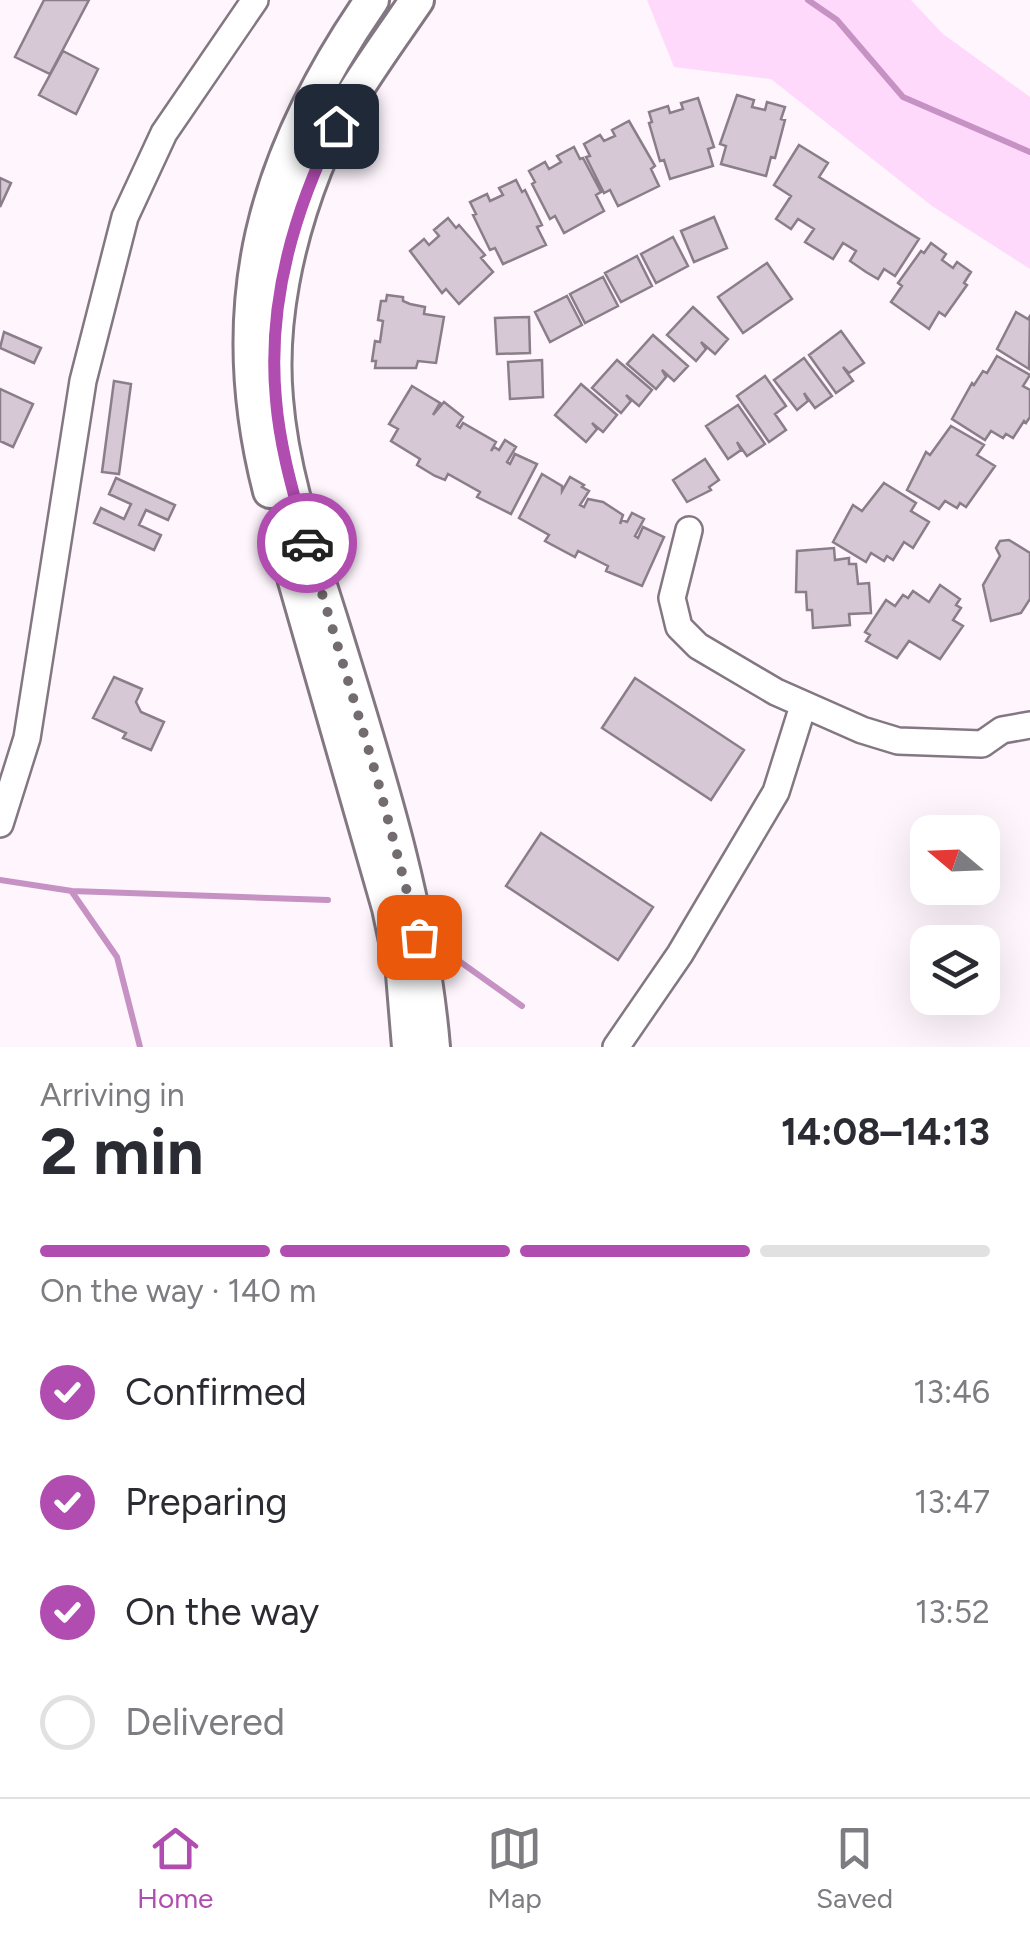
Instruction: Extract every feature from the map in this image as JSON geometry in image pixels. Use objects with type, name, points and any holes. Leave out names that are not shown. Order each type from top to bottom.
[{"type":"main road","points":[[372,0],[303,112],[268,206],[251,304],[252,400],[260,450],[286,552],[389,908],[402,974],[409,1047]]},
{"type":"main road","points":[[417,0],[362,82],[316,166],[286,259],[278,311],[276,398],[282,450],[307,546],[412,903],[426,970],[433,1047]]},
{"type":"street","points":[[0,824],[27,738],[83,381],[125,218],[164,133],[254,0]]},
{"type":"street","points":[[689,530],[672,598],[679,627],[698,646],[803,706],[898,741],[982,744],[1002,730],[1030,724]]},
{"type":"street","points":[[616,1047],[680,954],[776,792],[803,706]]},
{"type":"shaded area","points":[[647,0],[911,0],[943,34],[1030,97],[1030,269],[932,206],[771,79],[674,67]]},
{"type":"building","points":[[44,0],[89,0],[50,74],[15,57]]},
{"type":"building","points":[[63,51],[98,69],[76,114],[39,95]]},
{"type":"building","points":[[737,95],[754,100],[752,107],[765,110],[767,102],[785,107],[775,158],[771,157],[766,176],[721,164],[726,146],[720,144]]},
{"type":"building","points":[[698,98],[714,147],[708,149],[713,166],[670,179],[664,160],[660,161],[649,112],[668,106],[670,113],[683,109],[681,103]]},
{"type":"building","points":[[629,121],[655,166],[651,169],[659,186],[618,206],[610,190],[604,193],[586,157],[590,156],[584,144],[600,135],[604,141],[615,136],[612,130]]},
{"type":"building","points":[[799,145],[828,163],[819,177],[919,239],[895,276],[884,269],[878,279],[866,272],[850,261],[856,251],[843,243],[833,259],[805,242],[814,229],[798,219],[791,229],[776,219],[791,196],[774,185]]},
{"type":"building","points":[[574,147],[601,192],[596,195],[604,211],[564,233],[555,216],[550,219],[529,171],[545,162],[549,169],[561,162],[557,156]]},
{"type":"building","points":[[0,178],[11,183],[0,207]]},
{"type":"building","points":[[516,180],[542,225],[537,227],[546,245],[503,264],[495,248],[490,250],[470,202],[487,194],[490,201],[503,195],[499,188]]},
{"type":"building","points":[[714,217],[727,248],[694,262],[681,231]]},
{"type":"building","points":[[448,218],[485,255],[481,258],[493,272],[459,304],[446,289],[442,293],[410,251],[424,239],[429,245],[439,236],[434,230]]},
{"type":"building","points":[[673,237],[688,266],[656,283],[641,254]]},
{"type":"building","points":[[931,243],[946,254],[942,260],[953,268],[957,262],[971,272],[964,283],[967,285],[945,316],[939,312],[929,329],[891,302],[902,286],[898,283]]},
{"type":"building","points":[[637,256],[652,286],[621,302],[605,273]]},
{"type":"building","points":[[767,263],[792,299],[743,333],[718,297]]},
{"type":"building","points":[[603,277],[618,306],[585,323],[570,294]]},
{"type":"building","points":[[387,295],[425,307],[424,314],[444,317],[436,363],[418,361],[416,368],[375,368],[375,341],[380,342],[383,321],[378,320],[381,301],[386,301]]},
{"type":"building","points":[[567,296],[582,325],[550,342],[535,312]]},
{"type":"building","points":[[693,307],[728,339],[715,354],[701,342],[706,349],[696,361],[667,335]]},
{"type":"building","points":[[1016,312],[1028,319],[1030,316],[1029,369],[997,349]]},
{"type":"building","points":[[529,317],[530,353],[497,354],[495,318]]},
{"type":"building","points":[[841,331],[864,363],[849,373],[843,367],[853,381],[836,393],[809,355]]},
{"type":"building","points":[[4,332],[41,348],[34,363],[0,348]]},
{"type":"building","points":[[653,335],[688,366],[674,381],[662,370],[666,377],[656,389],[627,364]]},
{"type":"building","points":[[997,356],[1030,375],[1023,386],[1030,390],[1030,417],[1013,438],[1006,434],[1003,438],[991,431],[985,440],[952,419],[972,383],[983,371],[987,373]]},
{"type":"building","points":[[804,358],[832,396],[815,408],[804,393],[808,401],[797,410],[774,380]]},
{"type":"building","points":[[542,360],[543,397],[510,399],[508,362]]},
{"type":"building","points":[[617,360],[652,390],[639,406],[626,395],[631,401],[621,413],[592,388]]},
{"type":"building","points":[[765,376],[786,406],[775,414],[786,430],[769,442],[737,396]]},
{"type":"building","points":[[114,381],[131,384],[119,474],[102,472]]},
{"type":"building","points":[[581,384],[617,415],[603,432],[592,423],[597,429],[586,442],[555,415]]},
{"type":"building","points":[[412,386],[440,403],[433,415],[444,402],[463,417],[457,426],[460,428],[463,423],[496,442],[491,451],[494,447],[499,450],[505,440],[516,447],[507,462],[510,464],[515,454],[537,464],[511,514],[477,497],[480,492],[448,474],[445,480],[435,476],[417,465],[420,459],[391,441],[398,429],[389,424]]},
{"type":"building","points":[[0,389],[33,404],[13,447],[0,441]]},
{"type":"building","points":[[738,405],[765,444],[747,456],[737,442],[741,450],[728,459],[706,426]]},
{"type":"building","points":[[951,426],[984,445],[977,455],[995,466],[966,507],[960,503],[957,508],[945,501],[939,509],[907,490],[926,452],[930,455]]},
{"type":"building","points":[[705,459],[719,480],[709,487],[711,490],[687,502],[673,480]]},
{"type":"building","points":[[542,474],[562,486],[562,491],[570,477],[584,485],[589,491],[580,505],[584,507],[588,499],[603,502],[623,515],[620,524],[622,520],[627,522],[632,513],[644,519],[635,536],[638,538],[643,527],[664,537],[642,586],[606,571],[608,566],[578,551],[575,557],[545,541],[549,535],[519,518]]},
{"type":"building","points":[[116,478],[175,505],[168,520],[146,510],[139,525],[161,535],[154,550],[94,523],[101,508],[124,519],[131,504],[109,494]]},
{"type":"building","points":[[884,483],[916,503],[911,511],[929,522],[913,548],[904,542],[893,560],[887,556],[884,561],[871,553],[866,562],[833,542],[853,505],[862,511]]},
{"type":"building","points":[[1009,540],[1030,553],[1030,599],[1021,613],[991,621],[983,585],[1000,556],[996,548],[1000,541]]},
{"type":"building","points":[[834,548],[835,560],[849,558],[849,564],[856,564],[858,584],[869,583],[871,613],[849,614],[850,625],[813,628],[806,592],[796,592],[797,551]]},
{"type":"building","points":[[940,585],[960,599],[956,605],[961,608],[953,620],[963,626],[940,659],[909,641],[897,658],[866,641],[870,635],[865,632],[886,600],[895,606],[903,595],[908,598],[913,591],[929,602]]},
{"type":"building","points":[[114,677],[142,689],[136,702],[141,712],[164,722],[151,750],[123,738],[126,733],[93,718]]},
{"type":"building","points":[[635,678],[744,750],[711,800],[602,728]]},
{"type":"building","points":[[541,833],[653,907],[618,960],[506,886]]},
{"type":"waterway","points":[[808,0],[837,20],[903,97],[1030,152]]},
{"type":"waterway","points":[[0,880],[72,891],[328,900]]},
{"type":"waterway","points":[[72,892],[117,957],[140,1047]]},
{"type":"waterway","points":[[459,961],[522,1006]]},
{"type":"way so far","points":[[307,543],[377,778],[419,937]]},
{"type":"route","points":[[307,543],[282,450],[276,398],[278,311],[286,259],[298,218],[316,166],[336,126]]}]
